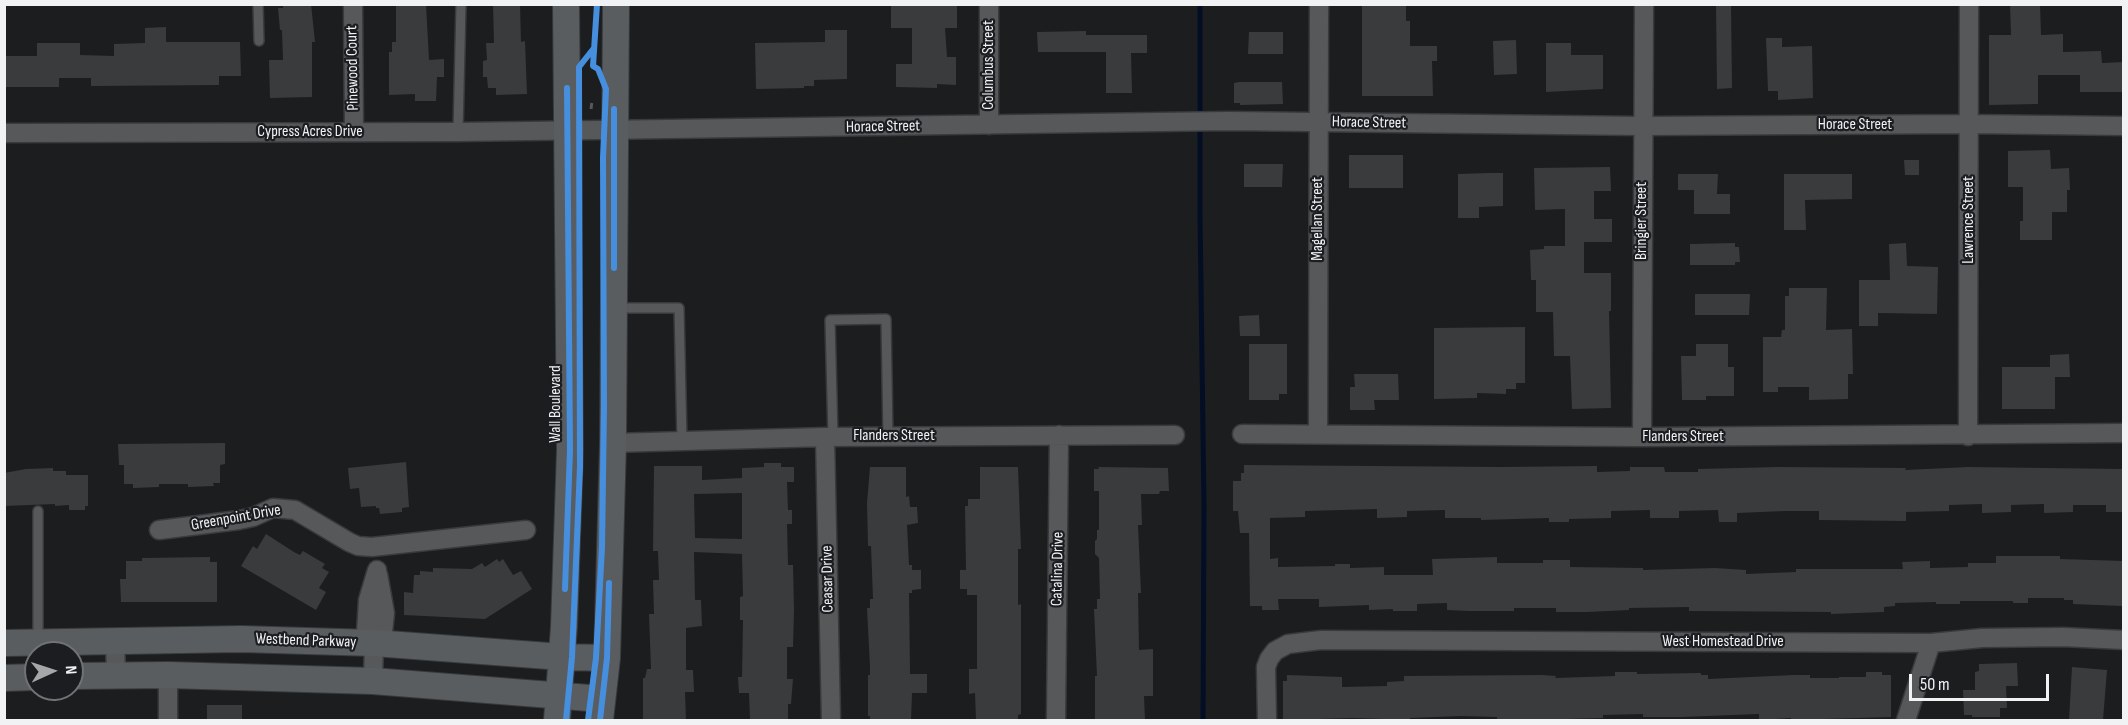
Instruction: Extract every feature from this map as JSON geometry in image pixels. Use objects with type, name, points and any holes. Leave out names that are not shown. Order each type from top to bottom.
[{"type":"street","name":"Pinewood Court","points":[[353,4],[354,132]]},
{"type":"street","name":"Wall Boulevard","points":[[557,720],[562,657],[570,450],[566,4]]},
{"type":"street","points":[[84,675],[373,681],[559,695],[601,710],[607,658],[613,443],[616,4]]},
{"type":"street","name":"Columbus Street","points":[[989,4],[989,125]]},
{"type":"street","name":"Magellan Street","points":[[1318,434],[1319,4]]},
{"type":"street","name":"Bringier Street","points":[[1642,437],[1644,4]]},
{"type":"street","name":"Lawrence Street","points":[[1968,436],[1969,4]]},
{"type":"street","name":"Horace Street","points":[[615,130],[1229,121],[1642,126],[1970,124],[2124,126]]},
{"type":"street","name":"Cypress Acres Drive","points":[[4,133],[615,130]]},
{"type":"street","name":"Flanders Street","points":[[1242,434],[1642,437],[2124,433]]},
{"type":"street","name":"Catalina Drive","points":[[1056,712],[1059,435]]},
{"type":"street","name":"Flanders Street","points":[[613,443],[888,436],[1175,435]]},
{"type":"street","name":"Ceasar Drive","points":[[829,437],[831,720]]},
{"type":"street","name":"Greenpoint Drive","points":[[159,530],[239,520],[253,517],[273,508],[295,510],[358,546],[376,547],[526,530]]},
{"type":"street","points":[[373,681],[374,643],[383,632],[385,613],[377,570],[376,547]]},
{"type":"street","name":"West Homestead Drive","points":[[1268,720],[1266,667],[1269,659],[1275,651],[1288,644],[1321,640],[1930,643],[1982,638],[2124,640]]},
{"type":"street","name":"Westbend Parkway","points":[[76,641],[241,639],[374,643],[562,657],[607,658]]},
{"type":"street","points":[[115,640],[116,674]]},
{"type":"street","name":"Westbend Parkway","points":[[4,643],[24,642]]},
{"type":"street","points":[[1906,720],[1930,643]]},
{"type":"street","points":[[168,675],[168,720]]},
{"type":"street","points":[[4,678],[24,677]]},
{"type":"lane","points":[[258,4],[260,41]]},
{"type":"lane","points":[[458,132],[460,4]]},
{"type":"lane","points":[[614,308],[679,308],[682,441]]},
{"type":"lane","points":[[829,437],[830,320],[886,319],[888,436]]},
{"type":"lane","points":[[38,511],[38,641]]},
{"type":"building","points":[[283,4],[311,4],[315,42],[312,42],[312,97],[270,98],[269,60],[283,60],[282,30],[280,30],[278,8],[283,8]]},
{"type":"building","points":[[396,4],[426,4],[429,60],[444,59],[444,77],[437,77],[436,101],[415,101],[415,94],[389,95],[389,52],[392,52],[392,42],[396,42]]},
{"type":"building","points":[[493,4],[520,4],[521,42],[525,41],[527,94],[496,95],[496,88],[488,88],[487,77],[483,77],[483,61],[487,60],[486,43],[494,43]]},
{"type":"building","points":[[891,4],[957,4],[957,28],[945,28],[947,57],[956,57],[956,85],[937,84],[937,88],[896,87],[896,64],[912,64],[912,28],[891,28]]},
{"type":"building","points":[[1362,4],[1406,4],[1406,21],[1410,21],[1410,46],[1437,46],[1437,61],[1432,61],[1433,96],[1362,96]]},
{"type":"building","points":[[1716,4],[1731,4],[1732,88],[1717,89]]},
{"type":"building","points":[[2010,4],[2040,4],[2041,35],[2063,34],[2063,52],[2101,51],[2102,63],[2124,62],[2124,92],[2080,92],[2080,75],[2038,75],[2038,104],[1989,105],[1989,35],[2011,35]]},
{"type":"building","points":[[166,27],[166,42],[240,42],[241,76],[219,76],[219,85],[91,86],[91,78],[59,78],[59,87],[4,87],[4,56],[37,56],[37,43],[80,43],[80,55],[114,56],[114,44],[145,43],[145,28]]},
{"type":"building","points":[[825,30],[847,30],[847,79],[814,80],[814,86],[804,86],[804,88],[756,89],[755,43],[825,42]]},
{"type":"building","points":[[1086,31],[1086,35],[1147,35],[1147,53],[1131,53],[1132,93],[1106,93],[1106,52],[1038,52],[1037,32]]},
{"type":"building","points":[[1249,32],[1283,32],[1283,54],[1248,54]]},
{"type":"building","points":[[1766,38],[1782,38],[1782,47],[1812,46],[1813,98],[1778,100],[1778,91],[1768,91]]},
{"type":"building","points":[[1516,40],[1517,74],[1494,75],[1493,41]]},
{"type":"building","points":[[1546,43],[1571,43],[1571,55],[1603,55],[1603,89],[1546,92]]},
{"type":"building","points":[[1282,82],[1283,104],[1240,105],[1240,103],[1234,103],[1234,83]]},
{"type":"building","points":[[2050,150],[2051,169],[2069,168],[2070,190],[2067,190],[2067,212],[2052,212],[2052,240],[2020,240],[2020,221],[2023,221],[2023,187],[2008,187],[2008,151]]},
{"type":"building","points":[[1349,155],[1403,155],[1403,188],[1349,188]]},
{"type":"building","points":[[1904,160],[1919,160],[1919,175],[1905,175]]},
{"type":"building","points":[[1244,164],[1283,164],[1282,187],[1244,187]]},
{"type":"building","points":[[1610,167],[1611,191],[1594,191],[1594,219],[1612,219],[1612,242],[1584,242],[1584,273],[1611,273],[1611,311],[1609,311],[1611,408],[1572,409],[1570,356],[1554,356],[1553,312],[1536,312],[1536,280],[1531,280],[1530,250],[1544,249],[1544,246],[1565,246],[1565,209],[1535,210],[1534,168]]},
{"type":"building","points":[[1503,173],[1503,206],[1479,207],[1479,218],[1458,218],[1458,174]]},
{"type":"building","points":[[1678,174],[1718,174],[1717,194],[1730,194],[1730,214],[1694,214],[1694,190],[1678,190]]},
{"type":"building","points":[[1784,174],[1852,174],[1852,199],[1805,200],[1806,230],[1784,230]]},
{"type":"building","points":[[1735,243],[1735,247],[1739,247],[1740,262],[1735,262],[1735,265],[1690,265],[1690,244]]},
{"type":"building","points":[[1906,243],[1907,266],[1938,267],[1937,314],[1878,313],[1878,326],[1859,326],[1859,280],[1890,280],[1889,244]]},
{"type":"building","points":[[1789,288],[1827,288],[1826,330],[1852,329],[1853,374],[1848,374],[1848,399],[1809,400],[1809,387],[1778,387],[1778,392],[1763,392],[1763,337],[1781,337],[1782,330],[1785,330],[1785,296],[1789,296]]},
{"type":"building","points":[[1695,294],[1750,294],[1749,315],[1695,315]]},
{"type":"building","points":[[1259,315],[1260,336],[1240,336],[1239,316]]},
{"type":"building","points":[[1525,327],[1525,383],[1516,383],[1516,389],[1506,389],[1506,394],[1477,393],[1477,398],[1434,399],[1434,328]]},
{"type":"building","points":[[1249,344],[1287,344],[1287,394],[1279,394],[1279,400],[1249,400]]},
{"type":"building","points":[[1696,344],[1728,344],[1728,367],[1734,367],[1734,396],[1706,396],[1706,400],[1682,400],[1681,356],[1696,356]]},
{"type":"building","points":[[2069,354],[2070,377],[2055,377],[2055,409],[2002,409],[2002,367],[2050,367],[2050,355]]},
{"type":"building","points":[[1354,374],[1398,374],[1399,400],[1374,400],[1375,410],[1350,410],[1350,387],[1355,387]]},
{"type":"building","points":[[225,443],[225,464],[220,465],[220,483],[213,483],[214,486],[188,487],[188,484],[159,484],[159,487],[133,488],[133,484],[124,484],[124,465],[119,465],[118,444]]},
{"type":"building","points":[[406,462],[409,507],[402,508],[402,512],[380,514],[376,506],[361,507],[359,488],[350,489],[348,468]]},
{"type":"building","points":[[764,463],[781,463],[781,467],[794,467],[794,482],[787,482],[788,510],[792,510],[792,524],[787,524],[788,565],[793,565],[794,610],[793,647],[787,647],[787,679],[793,679],[791,704],[788,704],[788,720],[750,720],[749,693],[739,693],[738,677],[742,677],[743,620],[740,620],[740,597],[743,596],[742,554],[694,552],[695,600],[701,600],[702,626],[686,628],[686,670],[693,670],[694,692],[685,692],[686,720],[643,720],[643,678],[645,678],[647,669],[651,669],[649,614],[654,614],[653,580],[659,580],[658,551],[653,551],[654,466],[702,466],[702,480],[742,478],[742,468],[764,467]],"holes":[[[742,493],[742,539],[695,538],[694,494]]]},
{"type":"building","points":[[1244,465],[1597,466],[1597,472],[1630,471],[1630,467],[1664,467],[1665,472],[1779,467],[1906,468],[1905,470],[1968,467],[2124,469],[2124,512],[2106,512],[2106,505],[2073,505],[2073,512],[2044,513],[2044,504],[2011,505],[2011,512],[1982,513],[1982,504],[1949,505],[1949,511],[1906,512],[1906,521],[1819,520],[1819,511],[1785,511],[1737,513],[1737,522],[1719,522],[1718,510],[1679,511],[1679,518],[1650,518],[1650,510],[1611,511],[1611,518],[1549,522],[1549,518],[1481,520],[1481,518],[1445,518],[1445,510],[1407,511],[1407,517],[1377,518],[1377,509],[1305,511],[1305,517],[1270,518],[1270,559],[1278,558],[1278,567],[1350,564],[1350,568],[1384,567],[1384,575],[1433,575],[1432,559],[1497,557],[1497,563],[1543,563],[1543,560],[1570,560],[1570,567],[1643,568],[1643,570],[1715,568],[1746,570],[1746,574],[1796,572],[1796,569],[1903,569],[1902,562],[1930,561],[1930,568],[1968,567],[1968,563],[1996,563],[1996,556],[2060,556],[2060,559],[2124,561],[2124,603],[2122,606],[2073,604],[2073,600],[2064,600],[2064,598],[2028,598],[2028,603],[1960,601],[1960,604],[1895,603],[1895,606],[1884,607],[1884,612],[1831,614],[1831,612],[1689,611],[1689,607],[1629,608],[1629,610],[1587,612],[1556,612],[1556,608],[1469,611],[1447,610],[1447,603],[1417,604],[1417,611],[1393,611],[1393,609],[1369,610],[1369,605],[1319,607],[1319,599],[1278,599],[1279,610],[1262,610],[1262,606],[1250,606],[1249,533],[1240,533],[1238,511],[1233,511],[1233,481],[1241,481]]},
{"type":"building","points":[[870,467],[906,467],[906,497],[909,496],[910,507],[917,507],[918,523],[907,525],[909,565],[912,565],[912,570],[921,570],[921,589],[912,590],[912,593],[909,593],[910,674],[927,674],[927,693],[912,693],[911,720],[870,720],[868,716],[870,667],[867,608],[870,608],[870,599],[873,599],[867,503]]},
{"type":"building","points":[[980,467],[1018,467],[1021,549],[1018,549],[1018,605],[1021,604],[1021,714],[1018,715],[1018,720],[976,720],[975,693],[969,694],[969,669],[977,669],[977,595],[967,595],[967,589],[960,589],[960,570],[966,570],[965,506],[968,506],[968,499],[980,499]]},
{"type":"building","points":[[1098,467],[1168,468],[1169,491],[1160,491],[1159,494],[1141,494],[1142,525],[1138,525],[1141,593],[1138,593],[1139,650],[1153,649],[1153,696],[1144,696],[1145,720],[1095,720],[1095,676],[1097,676],[1094,609],[1097,609],[1097,599],[1100,599],[1099,558],[1095,554],[1095,541],[1097,530],[1099,530],[1099,491],[1094,491],[1094,469],[1099,469]]},
{"type":"building","points":[[53,468],[53,471],[66,471],[66,475],[88,475],[88,506],[85,506],[85,510],[69,510],[69,505],[55,506],[55,504],[4,506],[4,473]]},
{"type":"building","points":[[266,534],[294,552],[300,555],[303,551],[325,564],[322,568],[329,572],[319,588],[326,592],[316,610],[241,566],[253,546],[257,549]]},
{"type":"building","points":[[210,557],[210,562],[217,562],[217,602],[121,602],[120,579],[126,579],[126,561],[142,561],[142,558]]},
{"type":"building","points":[[497,559],[499,562],[503,559],[513,575],[521,571],[532,589],[485,619],[404,615],[404,592],[413,593],[414,575],[420,575],[420,571],[433,572],[433,568],[472,569],[482,563],[485,567]]},
{"type":"building","points":[[2017,663],[2018,686],[2006,686],[2007,708],[2000,708],[2000,717],[1964,715],[1963,690],[1975,690],[1975,672],[1979,671],[1979,664]]},
{"type":"building","points":[[2072,667],[2107,670],[2103,720],[2069,720]]},
{"type":"building","points":[[1615,672],[1701,673],[1701,675],[1708,675],[1708,679],[1794,675],[1810,675],[1810,678],[1866,677],[1866,672],[1882,672],[1882,675],[1891,675],[1891,717],[1759,720],[1759,714],[1643,717],[1643,714],[1603,715],[1603,718],[1531,720],[1497,720],[1497,717],[1461,716],[1410,718],[1410,720],[1354,718],[1283,720],[1283,681],[1287,681],[1287,675],[1342,677],[1342,687],[1387,686],[1387,682],[1404,681],[1404,676],[1542,675],[1556,676],[1555,678],[1615,676]]},
{"type":"building","points":[[207,705],[242,705],[242,720],[207,720]]},
{"type":"waterway","points":[[1200,4],[1204,506],[1203,720]]},
{"type":"cycle path","points":[[588,720],[596,658],[602,547],[604,407],[603,158],[606,89],[598,69],[593,66],[597,4]]},
{"type":"cycle path","points":[[566,720],[572,657],[580,467],[579,67],[594,48]]},
{"type":"cycle path","points":[[565,589],[570,450],[567,88]]},
{"type":"cycle path","points":[[614,109],[614,268]]},
{"type":"cycle path","points":[[600,720],[607,658],[609,583]]}]
